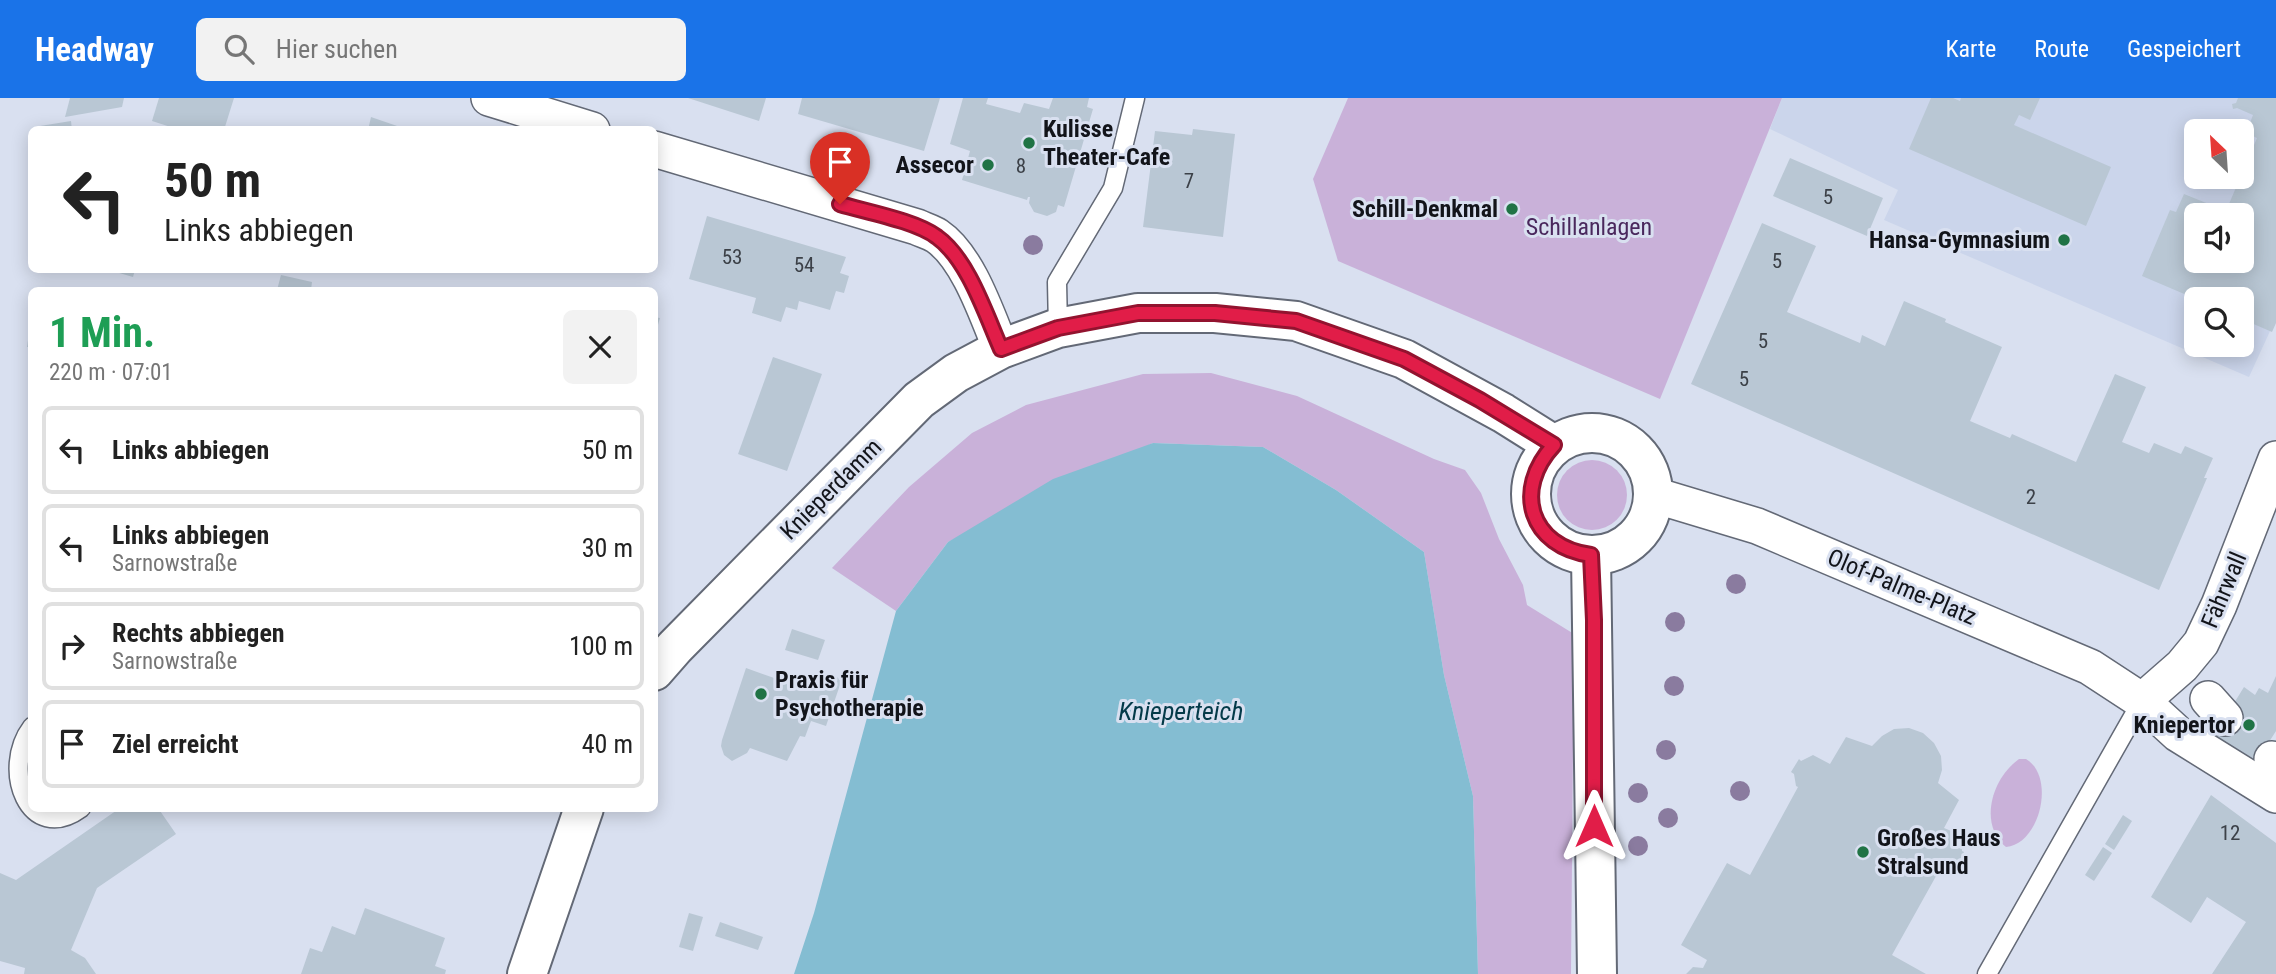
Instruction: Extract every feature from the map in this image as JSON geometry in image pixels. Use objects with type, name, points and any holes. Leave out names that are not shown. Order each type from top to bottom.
[{"type":"street","points":[[489,98],[579,126]]},
{"type":"street","points":[[658,150],[917,227],[936,236],[949,247],[970,280],[1001,349]]},
{"type":"street","name":"Knieperdamm","points":[[661,651],[919,400],[956,373],[1001,349],[1058,328],[1138,313],[1215,313],[1296,321],[1404,359],[1480,400],[1554,445]]},
{"type":"street","points":[[1591,432],[1611,435],[1628,444],[1642,458],[1651,476],[1654,495],[1650,514],[1641,531],[1628,544],[1611,553],[1591,555],[1573,553],[1556,544],[1542,531],[1533,514],[1530,495],[1533,476],[1541,459],[1554,445],[1572,436],[1591,432]]},
{"type":"street","name":"Fährwall","points":[[2142,701],[2182,666],[2201,643],[2219,606],[2276,459]]},
{"type":"street","name":"Olof-Palme-Platz","points":[[1654,495],[1757,526],[2090,667],[2142,701],[2178,734],[2276,796]]},
{"type":"street","points":[[1591,555],[1597,974]]},
{"type":"street","points":[[527,974],[583,812]]},
{"type":"lane","points":[[1058,328],[1057,282],[1113,188],[1135,98]]},
{"type":"lane","points":[[1987,974],[2142,701]]},
{"type":"lane","points":[[19,733],[8,750],[4,765],[5,780],[11,795],[20,807],[28,812]]},
{"type":"lane","points":[[29,812],[49,818],[64,818],[74,812]]},
{"type":"shaded area","name":"Hansa-Gymnasium","points":[[1782,98],[2276,98],[2276,318],[2249,377],[2203,357],[2254,357],[2254,287],[2184,287],[2184,349],[1884,220],[1898,190],[1770,129]]},
{"type":"green space","name":"Schillanlagen","points":[[1348,98],[1782,98],[1660,399],[1338,261],[1313,179]]},
{"type":"green space","points":[[1211,373],[1297,396],[1434,459],[1465,470],[1481,493],[1499,539],[1523,585],[1527,605],[1574,634],[1571,974],[1478,974],[1473,796],[1444,675],[1424,552],[1336,490],[1263,447],[1153,443],[948,542],[896,611],[832,568],[909,487],[972,433],[1026,405],[1143,374]]},
{"type":"green space","points":[[1599,460],[1612,466],[1621,475],[1625,481],[1625,509],[1617,520],[1606,528],[1585,530],[1567,520],[1559,509],[1557,488],[1567,470],[1578,462]]},
{"type":"green space","points":[[2019,759],[2026,759],[2035,768],[2042,794],[2040,809],[2028,835],[2018,843],[2006,847],[1992,826],[1992,802],[2002,778]]},
{"type":"water","name":"Knieperteich","points":[[1153,443],[1263,447],[1336,490],[1424,552],[1444,675],[1473,796],[1478,974],[794,974],[814,913],[896,611],[948,542],[1053,479]]},
{"type":"building","points":[[70,98],[124,98],[122,107],[65,117]]},
{"type":"building","points":[[159,98],[234,98],[225,126],[168,126],[152,121]]},
{"type":"building","points":[[688,98],[766,98],[759,121]]},
{"type":"building","points":[[802,98],[940,98],[924,151],[798,114]]},
{"type":"building","points":[[963,98],[988,98],[986,104],[1020,113],[1024,103],[1049,109],[1053,98],[1089,98],[1087,107],[1093,109],[1064,207],[1058,205],[1056,212],[1047,216],[1034,212],[1029,203],[1030,197],[1027,200],[962,180],[970,151],[950,144]]},
{"type":"building","points":[[1931,98],[1953,98],[1960,101],[1961,98],[2040,98],[2030,120],[2019,115],[2014,125],[2111,167],[2086,226],[1909,149]]},
{"type":"building","points":[[2238,98],[2276,98],[2276,323],[2272,332],[2254,324],[2254,287],[2184,287],[2184,294],[2142,276],[2170,210],[2176,212],[2184,194],[2206,203],[2184,203],[2184,273],[2254,273],[2254,203],[2229,203],[2235,189],[2254,189],[2254,145],[2257,138],[2254,137],[2253,115],[2237,108],[2233,109],[2232,104],[2236,103]]},
{"type":"building","points":[[371,117],[397,126],[369,126]]},
{"type":"building","points":[[71,121],[72,126],[40,126]]},
{"type":"building","points":[[1193,129],[1235,134],[1223,237],[1143,227],[1155,131],[1192,135]]},
{"type":"building","points":[[1790,158],[1883,198],[1867,236],[1773,196]]},
{"type":"building","points":[[707,216],[846,257],[840,273],[849,276],[844,293],[836,291],[830,310],[799,301],[797,310],[786,307],[781,322],[752,313],[756,298],[689,279]]},
{"type":"building","points":[[1762,223],[1816,246],[1787,312],[1860,343],[1862,335],[1885,346],[1904,301],[2002,347],[1970,421],[2010,438],[2012,434],[2076,462],[2115,374],[2146,387],[2122,442],[2149,453],[2154,443],[2181,454],[2185,446],[2213,458],[2159,590],[1691,384]]},
{"type":"building","points":[[281,275],[312,282],[311,287],[278,287]]},
{"type":"building","points":[[773,357],[822,374],[787,471],[738,454]]},
{"type":"building","points":[[792,629],[825,640],[818,660],[785,650]]},
{"type":"building","points":[[746,668],[777,679],[780,671],[797,677],[795,685],[811,690],[818,671],[842,679],[826,726],[811,721],[805,737],[800,736],[787,761],[750,748],[747,753],[732,761],[724,755],[722,740]]},
{"type":"building","name":"Kniepertor","points":[[2276,676],[2276,731],[2253,767],[2210,742],[2244,687],[2255,695],[2259,688],[2268,693]]},
{"type":"building","name":"Großes Haus Stralsund","points":[[1909,728],[1923,733],[1934,743],[1941,756],[1942,770],[1938,783],[1959,800],[1944,828],[1961,835],[1964,852],[1957,866],[1944,866],[1940,869],[1892,955],[1926,974],[1686,974],[1693,967],[1703,968],[1707,960],[1681,945],[1727,863],[1750,875],[1798,787],[1791,772],[1799,759],[1801,761],[1813,755],[1830,764],[1846,737],[1872,746],[1894,729]]},
{"type":"building","points":[[2211,795],[2276,843],[2276,974],[2212,974],[2246,922],[2207,897],[2191,923],[2151,897]]},
{"type":"building","points":[[114,812],[161,812],[176,834],[97,888],[71,950],[85,958],[96,974],[24,974],[25,968],[0,961],[0,873],[16,880]]},
{"type":"building","points":[[2123,815],[2132,821],[2114,850],[2105,844]]},
{"type":"building","points":[[2103,847],[2112,853],[2094,881],[2085,875]]},
{"type":"building","points":[[365,908],[445,938],[435,966],[446,970],[445,974],[301,974],[310,948],[322,952],[332,926],[355,935]]},
{"type":"building","points":[[689,913],[703,917],[693,951],[679,947]]},
{"type":"building","points":[[720,922],[763,937],[758,950],[715,936]]},
{"type":"place","name":"Kulisse Theater-Cafe","points":[[1029,143]]},
{"type":"place","name":"Assecor","points":[[988,165]]},
{"type":"place","name":"Schill-Denkmal","points":[[1512,209]]},
{"type":"place","name":"Hansa-Gymnasium","points":[[2064,240]]},
{"type":"place","name":"Praxis für Psychotherapie","points":[[761,694]]},
{"type":"place","name":"Kniepertor","points":[[2249,725]]},
{"type":"place","name":"Großes Haus Stralsund","points":[[1863,852]]},
{"type":"route","points":[[840,204],[917,227],[936,236],[949,247],[970,280],[1001,349],[1058,328],[1138,313],[1215,313],[1296,321],[1404,359],[1503,413],[1554,445],[1541,459],[1533,476],[1530,495],[1533,514],[1542,531],[1556,544],[1573,553],[1591,555],[1594,620],[1594,826]]}]
